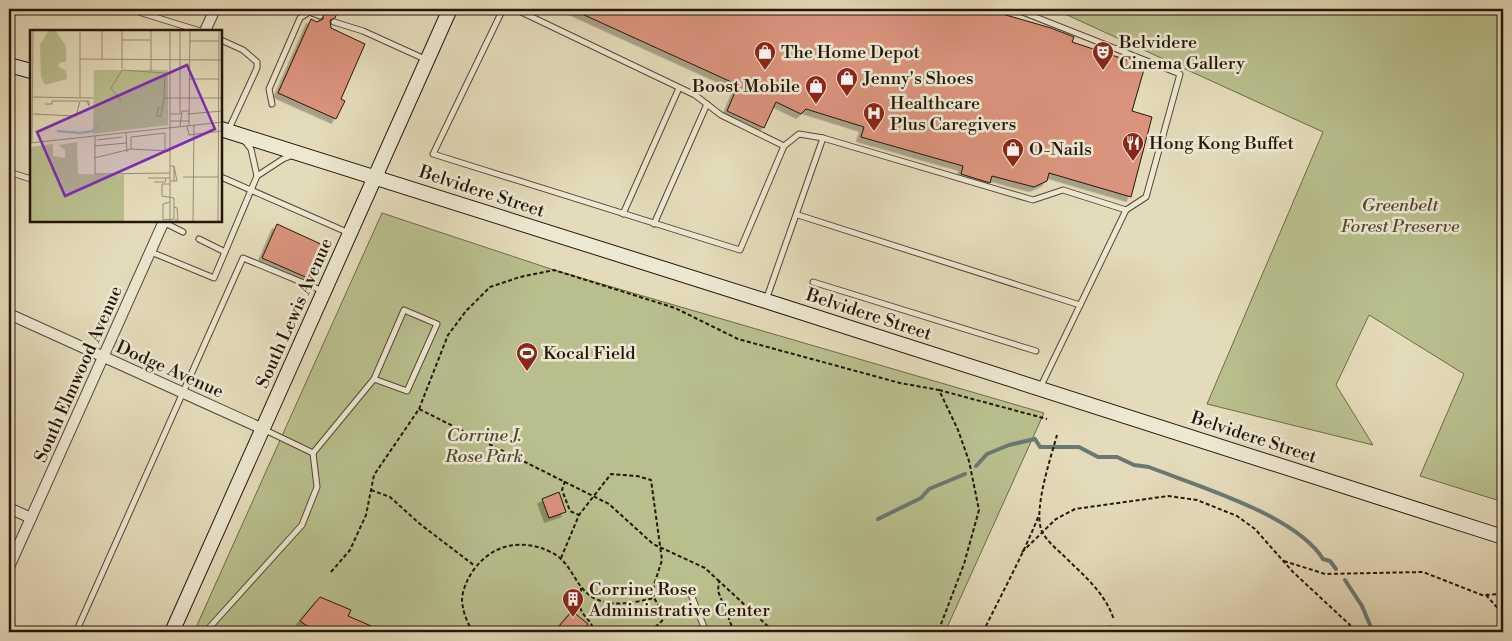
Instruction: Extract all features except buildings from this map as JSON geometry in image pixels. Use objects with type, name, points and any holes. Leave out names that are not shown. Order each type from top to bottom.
[{"type":"main road","name":"South Lewis Avenue","points":[[172,632],[450,9]]},
{"type":"main road","points":[[9,65],[30,71]]},
{"type":"main road","name":"Belvidere Street","points":[[230,132],[766,300],[1503,537]]},
{"type":"street","points":[[205,30],[215,9]]},
{"type":"street","name":"South Elmwood Avenue","points":[[9,567],[163,222]]},
{"type":"street","name":"Dodge Avenue","points":[[9,314],[263,429]]},
{"type":"street","points":[[9,508],[31,518]]},
{"type":"lane","points":[[129,9],[197,30]]},
{"type":"lane","points":[[503,9],[433,154],[740,250],[784,146],[799,134],[823,138],[1034,200],[1063,190],[1126,210]]},
{"type":"lane","points":[[516,9],[695,95],[721,115],[784,146]]},
{"type":"lane","points":[[1015,9],[1180,74],[1146,197],[1126,210],[1040,388]]},
{"type":"lane","points":[[272,104],[269,89],[300,18],[309,12],[320,16]]},
{"type":"lane","points":[[334,22],[388,43],[427,61]]},
{"type":"lane","points":[[151,252],[214,278],[257,176],[251,150],[230,132],[257,68],[257,62],[244,50],[222,40]]},
{"type":"lane","points":[[623,214],[679,88]]},
{"type":"lane","points":[[654,224],[707,104]]},
{"type":"lane","points":[[766,300],[798,215],[823,138]]},
{"type":"lane","points":[[257,176],[283,159],[298,153]]},
{"type":"lane","points":[[9,172],[30,179]]},
{"type":"lane","points":[[222,177],[350,233]]},
{"type":"lane","points":[[798,215],[1080,305]]},
{"type":"lane","points":[[163,222],[183,232]]},
{"type":"lane","points":[[199,239],[225,252]]},
{"type":"lane","points":[[76,632],[244,258],[324,291]]},
{"type":"lane","points":[[813,282],[1036,351]]},
{"type":"lane","points":[[209,632],[208,629],[249,581],[302,524],[317,487],[313,453],[374,379],[404,310],[437,324],[406,391],[374,379]]},
{"type":"lane","points":[[263,429],[313,453]]},
{"type":"lane","points":[[690,592],[706,632]]},
{"type":"lane","points":[[1101,632],[1110,629],[1125,632]]},
{"type":"path","points":[[331,572],[350,550],[366,515],[374,475],[419,409],[448,335],[466,312],[490,288],[520,277],[554,270],[623,290],[675,308],[738,339],[900,383],[938,390],[1047,419]]},
{"type":"path","points":[[938,390],[958,430],[969,461],[979,510],[964,564],[938,632]]},
{"type":"path","points":[[419,409],[608,504],[634,529],[661,548],[705,568],[774,632]]},
{"type":"path","points":[[1057,435],[1043,488],[1039,520],[1042,533],[1103,595],[1117,629]]},
{"type":"path","points":[[561,558],[579,515],[611,474],[637,476],[651,480],[662,560],[654,585],[654,598],[666,617],[650,632]]},
{"type":"path","points":[[565,481],[562,490],[570,511],[579,515]]},
{"type":"path","points":[[371,490],[390,497],[420,524],[475,566]]},
{"type":"path","points":[[1022,552],[1056,519],[1075,509],[1168,496],[1197,500],[1236,516],[1255,529],[1355,632]]},
{"type":"path","points":[[983,632],[1030,538],[1040,512]]},
{"type":"path","points":[[473,632],[466,619],[462,598],[466,582],[475,566],[492,551],[509,544],[527,544],[561,558],[581,588],[597,600],[613,604],[654,598]]},
{"type":"path","points":[[1284,561],[1326,574],[1423,572],[1459,588],[1485,595],[1503,594]]},
{"type":"path","points":[[719,581],[718,591],[734,632]]},
{"type":"path","points":[[581,588],[580,607],[582,613],[589,618],[593,632]]},
{"type":"path","points":[[1485,595],[1497,605],[1502,613],[1503,621],[1498,632]]},
{"type":"green space","name":"Greenbelt Forest Preserve","points":[[1054,9],[1503,9],[1503,502],[1420,476],[1464,374],[1369,315],[1336,385],[1373,445],[1207,404],[1323,132]]},
{"type":"green space","name":"Corrine J. Rose Park","points":[[382,213],[554,270],[1044,413],[945,632],[194,632]]},
{"type":"waterway","points":[[976,466],[987,454],[1009,445],[1035,439],[1040,447],[1079,447],[1098,457],[1117,457],[1134,465],[1149,467],[1218,493],[1269,516],[1310,543],[1323,559],[1330,561],[1336,569]]},
{"type":"waterway","points":[[878,519],[921,498],[929,489],[965,474]]},
{"type":"waterway","points":[[1345,580],[1362,606],[1373,632]]},
{"type":"place","name":"The Home Depot","points":[[765,71]]},
{"type":"place","name":"Belvidere Cinema Gallery","points":[[1103,71]]},
{"type":"place","name":"Jenny's Shoes","points":[[847,97]]},
{"type":"place","name":"Boost Mobile","points":[[816,105]]},
{"type":"place","name":"Healthcare Plus Caregivers","points":[[874,132]]},
{"type":"place","name":"Hong Kong Buffet","points":[[1133,162]]},
{"type":"place","name":"O-Nails","points":[[1013,168]]},
{"type":"place","name":"Kocal Field","points":[[527,372]]},
{"type":"place","name":"Corrine Rose Administrative Center","points":[[573,618]]}]
